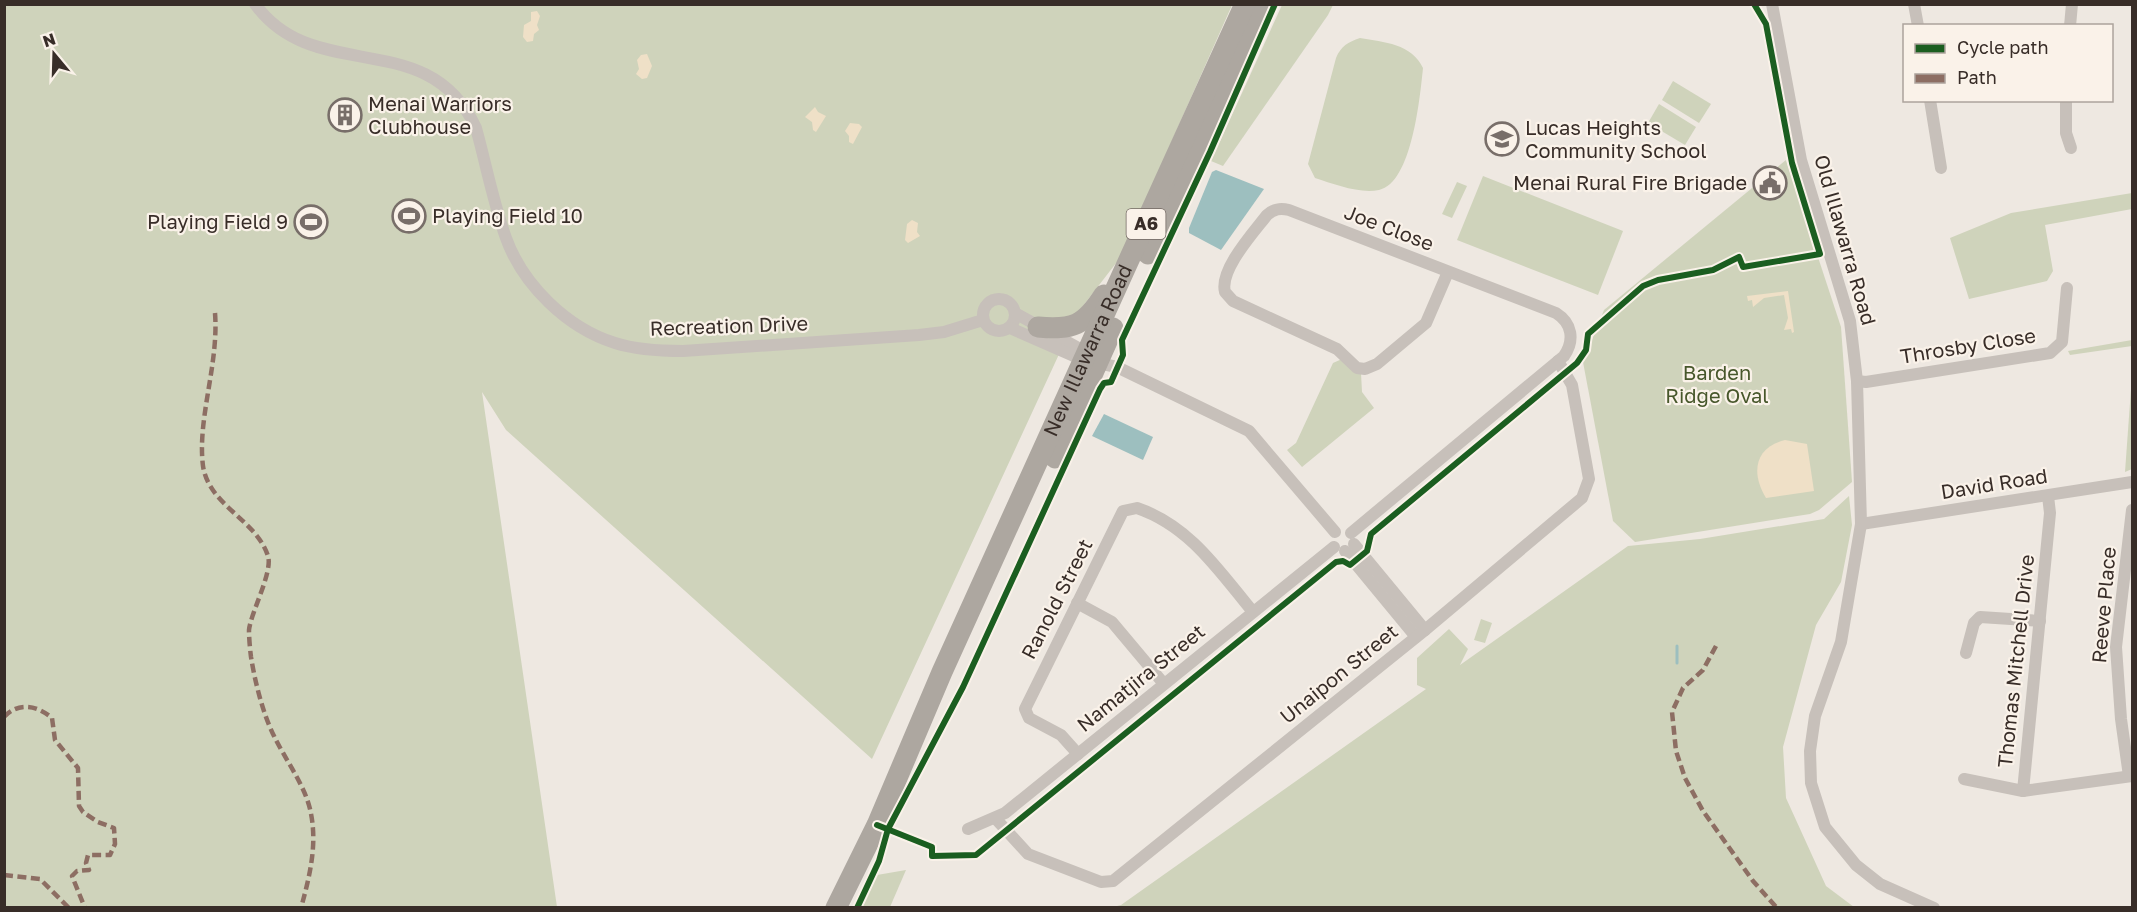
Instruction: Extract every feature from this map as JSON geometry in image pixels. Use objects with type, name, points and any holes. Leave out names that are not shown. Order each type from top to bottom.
[{"type":"highway","name":"New Illawarra Road","points":[[836,908],[877,825],[933,698],[949,676],[993,592],[1124,275],[1245,4]]},
{"type":"highway","name":"New Illawarra Road","points":[[1089,358],[1265,4]]},
{"type":"highway","points":[[1038,327],[1059,328],[1079,324],[1094,311],[1103,296],[1124,275]]},
{"type":"street","name":"Recreation Drive","points":[[255,4],[268,20],[300,42],[318,49],[421,70],[439,80],[454,93],[469,112],[476,128],[506,240],[528,279],[567,317],[614,343],[651,350],[683,351],[919,335],[944,332],[983,320]]},
{"type":"street","name":"Old Illawarra Road","points":[[1772,4],[1801,160],[1850,321],[1857,381],[1861,524]]},
{"type":"street","points":[[1914,4],[1918,24]]},
{"type":"street","points":[[2070,24],[2072,4]]},
{"type":"street","points":[[1930,102],[1941,168]]},
{"type":"street","points":[[2066,102],[2066,133],[2070,147]]},
{"type":"street","name":"Joe Close","points":[[1448,272],[1426,323],[1377,364],[1365,369],[1357,368],[1337,349],[1233,301],[1225,292],[1224,280],[1230,267],[1267,215],[1278,208],[1289,210],[1556,313],[1566,321],[1571,335]]},
{"type":"street","name":"Throsby Close","points":[[1857,381],[1866,382],[2050,353],[2062,342],[2067,288]]},
{"type":"street","points":[[1089,358],[1015,313],[1008,301],[993,300],[985,306],[983,320],[988,328],[997,332],[1010,328],[1089,358],[1179,395],[1249,431],[1335,532],[1345,529],[1346,544],[1420,634]]},
{"type":"street","points":[[1010,328],[1015,313]]},
{"type":"street","name":"Namatjira Street","points":[[968,829],[996,819],[1253,612],[1346,544],[1558,361],[1568,350],[1571,335]]},
{"type":"street","name":"Unaipon Street","points":[[996,819],[1028,854],[1101,882],[1113,881],[1420,634],[1582,498],[1588,489],[1589,479],[1572,385],[1558,361]]},
{"type":"street","name":"David Road","points":[[1861,524],[2133,482]]},
{"type":"street","name":"Thomas Mitchell Drive","points":[[2048,496],[2050,513],[2023,791],[2045,790],[2131,776]]},
{"type":"street","name":"Ranold Street","points":[[1078,754],[1061,735],[1032,721],[1026,714],[1026,703],[1120,515],[1132,508],[1166,520],[1190,537],[1253,612]]},
{"type":"street","name":"Reeve Place","points":[[2131,776],[2121,719],[2116,646],[2133,510]]},
{"type":"street","points":[[1861,524],[1841,642],[1815,716],[1810,751],[1811,783],[1825,827],[1856,865],[1880,884],[1934,908]]},
{"type":"street","points":[[1077,603],[1112,622],[1164,684]]},
{"type":"street","points":[[1966,653],[1974,623],[1980,617],[2040,621]]},
{"type":"street","points":[[1964,779],[2023,791]]},
{"type":"green space","points":[[5,5],[1232,5],[1120,258],[1079,311],[872,759],[506,430],[482,392],[557,907],[5,908]]},
{"type":"green space","points":[[1282,5],[1333,5],[1223,166],[1211,161]]},
{"type":"green space","points":[[1360,38],[1405,49],[1418,60],[1423,68],[1420,98],[1407,156],[1390,184],[1379,190],[1371,191],[1347,188],[1315,178],[1308,164],[1336,58],[1345,45]]},
{"type":"green space","points":[[1673,81],[1711,104],[1699,123],[1662,100]]},
{"type":"green space","points":[[1659,104],[1696,127],[1685,145],[1648,123]]},
{"type":"green space","name":"Barden Ridge Oval","points":[[1786,160],[1841,327],[1852,482],[1819,510],[1810,514],[1635,542],[1613,521],[1583,362],[1604,310]]},
{"type":"green space","points":[[1483,176],[1623,231],[1598,295],[1457,240]]},
{"type":"green space","points":[[1457,182],[1467,186],[1452,218],[1442,214]]},
{"type":"green space","points":[[2132,193],[2132,209],[2045,225],[2053,271],[2047,281],[1969,299],[1950,238],[2011,213]]},
{"type":"green space","points":[[2132,340],[2132,346],[2070,355],[2068,351]]},
{"type":"green space","points":[[1342,359],[1361,373],[1362,392],[1374,408],[1302,467],[1287,450],[1296,443],[1333,363]]},
{"type":"green space","points":[[2132,375],[2132,469],[2125,472]]},
{"type":"green space","points":[[1849,496],[1852,525],[1841,582],[1816,625],[1783,747],[1786,798],[1826,886],[1854,907],[1113,907],[1121,905],[1426,689],[1417,685],[1417,658],[1449,629],[1468,649],[1460,665],[1628,546],[1700,539],[1824,519]]},
{"type":"green space","points":[[1481,619],[1492,623],[1485,643],[1474,640]]},
{"type":"green space","points":[[906,870],[890,907],[861,907],[877,875]]},
{"type":"sand","points":[[537,11],[540,16],[537,25],[539,30],[534,34],[533,41],[527,42],[523,37],[524,25],[531,21],[531,12]]},
{"type":"sand","points":[[647,54],[652,66],[647,78],[642,79],[636,74],[639,69],[637,60],[641,55]]},
{"type":"sand","points":[[815,107],[818,112],[826,116],[816,132],[813,130],[812,122],[805,117]]},
{"type":"sand","points":[[850,123],[859,124],[862,127],[853,144],[849,142],[849,136],[845,131]]},
{"type":"sand","points":[[912,220],[918,223],[917,232],[920,236],[908,243],[905,240],[907,224]]},
{"type":"sand","points":[[1788,291],[1794,332],[1792,333],[1791,329],[1784,330],[1788,318],[1784,295],[1764,298],[1753,307],[1752,300],[1748,301],[1747,296]]},
{"type":"sand","points":[[1785,440],[1807,444],[1814,491],[1766,498],[1758,480],[1758,463],[1761,455],[1767,449]]},
{"type":"water","points":[[1216,170],[1264,189],[1221,250],[1189,233],[1212,172]]},
{"type":"water","points":[[1104,414],[1153,437],[1143,460],[1092,436]]},
{"type":"waterway","points":[[1677,646],[1677,663]]},
{"type":"marked path","points":[[215,313],[214,352],[203,429],[203,466],[214,492],[254,532],[268,556],[265,582],[249,630],[250,647],[257,687],[266,718],[303,790],[310,809],[313,847],[301,908]]},
{"type":"marked path","points":[[1716,646],[1703,670],[1683,688],[1672,712],[1676,751],[1685,778],[1703,811],[1753,881],[1777,908]]},
{"type":"marked path","points":[[4,717],[16,709],[28,707],[35,708],[52,718],[55,740],[78,768],[79,806],[83,812],[98,822],[114,828],[115,844],[110,855],[88,855],[86,863],[89,870],[77,871],[72,876],[85,908]]},
{"type":"marked path","points":[[4,875],[40,879],[69,908]]},
{"type":"cycle path","points":[[857,908],[879,861],[888,829],[963,687],[1100,389],[1104,383],[1111,382],[1123,355],[1122,340],[1210,152],[1275,4]]},
{"type":"cycle path","points":[[877,825],[932,847],[932,856],[976,855],[1336,562],[1343,561],[1350,565],[1367,551],[1371,534],[1577,363],[1586,350],[1588,334],[1643,286],[1658,280],[1713,270],[1739,257],[1743,267],[1820,254],[1792,163],[1766,24],[1754,4]]},
{"type":"place","name":"Menai Warriors Clubhouse","points":[[345,115]]},
{"type":"place","name":"Lucas Heights Community School","points":[[1502,139]]},
{"type":"place","name":"Menai Rural Fire Brigade","points":[[1770,183]]},
{"type":"place","name":"Playing Field 10","points":[[409,216]]},
{"type":"place","name":"Playing Field 9","points":[[311,222]]}]
